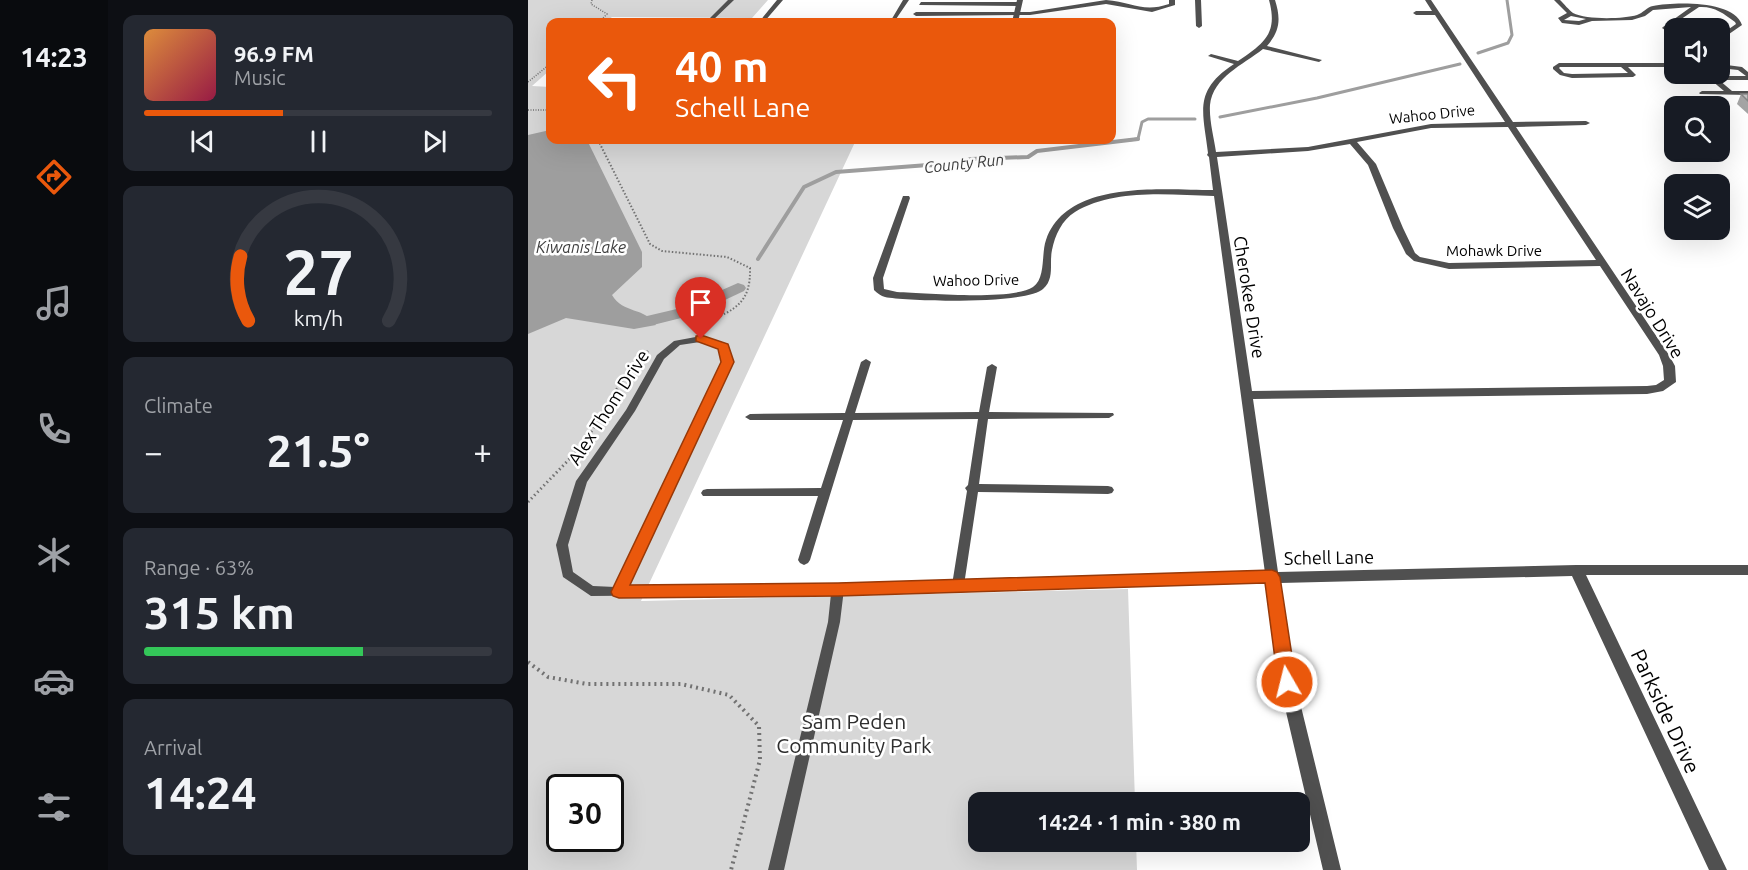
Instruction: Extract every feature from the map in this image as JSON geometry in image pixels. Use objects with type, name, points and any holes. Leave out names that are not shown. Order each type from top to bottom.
[{"type":"street","name":"Cherokee Drive","points":[[1272,0],[1276,27],[1262,47],[1215,82],[1207,94],[1206,107],[1287,682],[1332,870]]},
{"type":"street","name":"Navajo Drive","points":[[1248,395],[1659,388],[1670,382],[1669,366],[1428,0]]},
{"type":"street","points":[[1016,18],[1019,2]]},
{"type":"street","points":[[1416,13],[1436,13]]},
{"type":"street","points":[[1262,47],[1319,60]]},
{"type":"street","points":[[1211,56],[1240,63]]},
{"type":"street","name":"Wahoo Drive","points":[[1211,155],[1288,151],[1431,126],[1586,123]]},
{"type":"street","name":"Mohawk Drive","points":[[1352,141],[1372,164],[1398,228],[1411,254],[1417,260],[1449,266],[1602,263]]},
{"type":"street","name":"Wahoo Drive","points":[[906,198],[878,278],[879,290],[886,294],[897,295],[1008,296],[1028,294],[1041,286],[1047,273],[1047,249],[1051,233],[1061,218],[1078,205],[1116,195],[1217,193]]},
{"type":"street","name":"Schell Lane","points":[[838,589],[1576,570],[1748,570]]},
{"type":"street","name":"Parkside Drive","points":[[1576,570],[1719,870]]},
{"type":"lane","points":[[712,18],[730,0]]},
{"type":"lane","points":[[764,18],[780,0]]},
{"type":"lane","points":[[895,18],[906,0]]},
{"type":"lane","points":[[916,14],[1044,13],[1088,2],[1125,4],[1138,11],[1146,12],[1158,11],[1172,5],[1172,0]]},
{"type":"lane","points":[[1198,0],[1199,26]]},
{"type":"lane","points":[[1557,0],[1571,14],[1592,19],[1632,18],[1652,8],[1700,4],[1720,8],[1738,21],[1739,25],[1730,31]]},
{"type":"lane","points":[[914,18],[922,2],[1019,2]]},
{"type":"lane","points":[[1680,18],[1700,4]]},
{"type":"lane","points":[[1571,14],[1561,18],[1562,21],[1579,23],[1592,19]]},
{"type":"lane","points":[[1623,65],[1633,75],[1572,76],[1563,74],[1555,68],[1559,65],[1623,65],[1664,65]]},
{"type":"lane","points":[[1730,67],[1740,68],[1748,76]]},
{"type":"lane","points":[[1730,77],[1748,76]]},
{"type":"lane","points":[[1720,84],[1730,93]]},
{"type":"lane","points":[[1702,93],[1748,93]]},
{"type":"lane","name":"Alex Thom Drive","points":[[619,592],[727,362],[723,347],[701,339],[677,343],[660,357],[630,411],[582,481],[562,545],[567,574],[591,591],[619,592],[838,589]]},
{"type":"lane","points":[[804,560],[867,362]]},
{"type":"lane","points":[[958,585],[982,416],[992,367]]},
{"type":"lane","points":[[750,417],[1109,415]]},
{"type":"lane","points":[[971,488],[1108,490]]},
{"type":"lane","points":[[707,493],[825,492]]},
{"type":"lane","points":[[776,870],[834,622],[838,589]]},
{"type":"path","points":[[592,0],[591,4],[606,14],[603,18]]},
{"type":"path","points":[[528,82],[546,67]]},
{"type":"path","points":[[528,110],[546,110]]},
{"type":"path","points":[[600,144],[650,244],[662,250],[727,257],[750,268],[752,285],[747,298],[729,311],[691,328]]},
{"type":"path","points":[[528,502],[558,474],[583,445],[633,362],[651,348]]},
{"type":"path","points":[[528,662],[548,677],[586,684],[681,684],[729,695],[759,726],[760,760],[730,870]]},
{"type":"green space","name":"Sam Peden Community Park","points":[[528,0],[768,0],[752,18],[546,18],[546,74],[532,86],[546,87],[546,144],[854,144],[641,601],[1128,589],[1135,792],[968,792],[968,852],[1136,852],[1137,870],[528,870]]},
{"type":"water","name":"Kiwanis Lake","points":[[546,131],[546,144],[589,144],[642,252],[642,267],[612,295],[622,305],[646,315],[656,325],[634,329],[566,318],[528,334],[528,135]]},
{"type":"building","points":[[1741,94],[1748,94],[1748,101]]},
{"type":"waterway","name":"County Run","points":[[1478,53],[1508,43],[1512,35],[1507,0]]},
{"type":"waterway","name":"County Run","points":[[1220,117],[1317,98],[1460,64]]},
{"type":"waterway","name":"County Run","points":[[1138,139],[1142,122],[1148,119],[1195,119]]},
{"type":"waterway","name":"County Run","points":[[1116,142],[1138,139]]},
{"type":"waterway","name":"County Run","points":[[1129,140],[1138,139]]},
{"type":"waterway","name":"County Run","points":[[758,259],[804,187],[836,172],[928,165],[951,166],[971,159],[1028,157],[1037,151],[1096,144]]},
{"type":"waterway","name":"County Run","points":[[653,320],[697,308],[738,288]]},
{"type":"route","points":[[701,339],[723,347],[727,362],[619,592],[838,589],[1272,577],[1287,682]]}]
